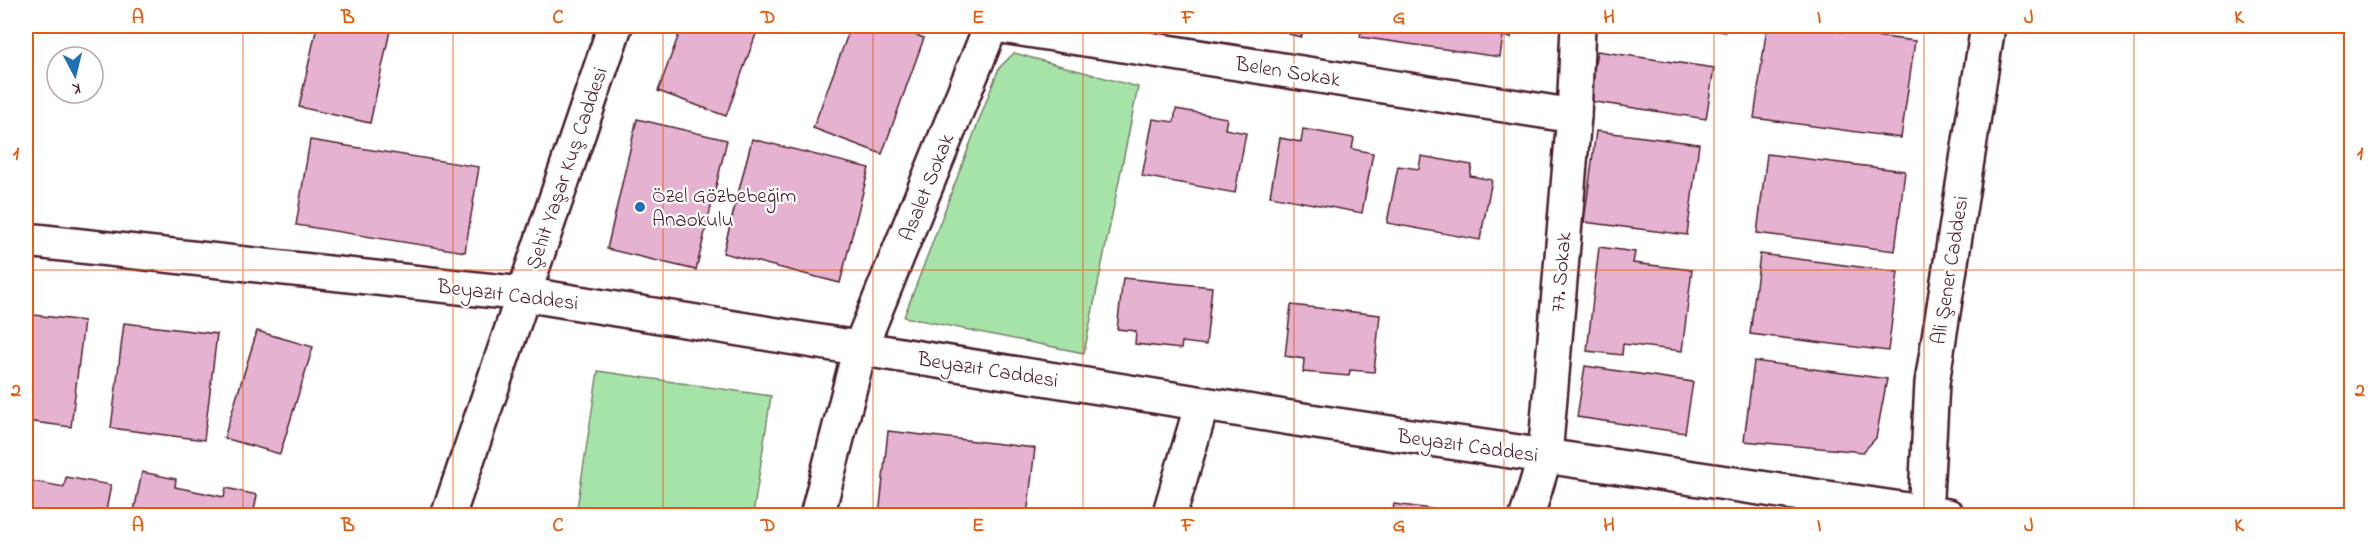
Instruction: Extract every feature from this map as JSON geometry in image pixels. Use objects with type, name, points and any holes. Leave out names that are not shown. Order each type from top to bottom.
[{"type":"street","name":"Şehit Yaşar Kuş Caddesi","points":[[448,516],[615,26]]},
{"type":"street","name":"Asalet Sokak","points":[[817,516],[860,348],[991,26]]},
{"type":"street","name":"Belen Sokak","points":[[1002,26],[1574,116]]},
{"type":"street","name":"77. Sokak","points":[[1527,516],[1545,456],[1574,116],[1578,26]]},
{"type":"street","name":"Ali Şener Caddesi","points":[[1933,515],[1932,383],[1988,26]]},
{"type":"street","name":"Beyazıt Caddesi","points":[[26,240],[524,294],[1202,404],[1933,515]]},
{"type":"street","points":[[1169,516],[1202,404]]},
{"type":"green space","points":[[1014,53],[1138,87],[1084,353],[904,317],[999,68]]},
{"type":"green space","points":[[598,371],[771,396],[753,515],[576,515]]},
{"type":"building","points":[[317,26],[391,26],[370,123],[299,107]]},
{"type":"building","points":[[682,26],[759,26],[726,116],[658,91]]},
{"type":"building","points":[[851,26],[890,26],[924,38],[882,154],[813,128]]},
{"type":"building","points":[[1283,26],[1306,26],[1301,37],[1289,34]]},
{"type":"building","points":[[1362,26],[1513,26],[1511,38],[1503,36],[1500,57],[1360,37]]},
{"type":"building","points":[[1683,26],[1726,26],[1725,32]]},
{"type":"building","points":[[1767,26],[1796,26],[1915,41],[1901,138],[1754,118]]},
{"type":"building","points":[[1597,51],[1714,68],[1706,119],[1589,101]]},
{"type":"building","points":[[1176,109],[1227,118],[1225,129],[1246,133],[1235,193],[1142,176],[1153,119],[1174,122]]},
{"type":"building","points":[[637,119],[727,140],[696,270],[607,249]]},
{"type":"building","points":[[1303,129],[1354,138],[1352,149],[1373,153],[1362,213],[1270,196],[1280,138],[1301,142]]},
{"type":"building","points":[[1596,131],[1699,144],[1687,235],[1584,222]]},
{"type":"building","points":[[752,139],[869,168],[840,283],[723,253]]},
{"type":"building","points":[[310,140],[479,167],[465,252],[296,225]]},
{"type":"building","points":[[1767,154],[1905,171],[1895,251],[1757,233]]},
{"type":"building","points":[[1421,156],[1472,165],[1470,176],[1492,180],[1480,240],[1387,223],[1398,166],[1419,169]]},
{"type":"building","points":[[1599,247],[1635,252],[1633,263],[1692,270],[1682,351],[1623,344],[1622,355],[1587,351]]},
{"type":"building","points":[[1760,254],[1898,272],[1888,351],[1750,334]]},
{"type":"building","points":[[1123,278],[1212,287],[1206,345],[1182,342],[1181,349],[1135,344],[1136,331],[1117,329]]},
{"type":"building","points":[[1291,305],[1380,315],[1374,372],[1350,370],[1349,376],[1303,372],[1304,359],[1285,356]]},
{"type":"building","points":[[26,314],[84,321],[71,427],[26,421]]},
{"type":"building","points":[[124,323],[217,334],[204,440],[111,428]]},
{"type":"building","points":[[257,331],[313,347],[280,454],[224,438]]},
{"type":"building","points":[[1754,361],[1887,379],[1876,438],[1863,452],[1744,441]]},
{"type":"building","points":[[1585,366],[1693,382],[1685,433],[1577,417]]},
{"type":"building","points":[[888,431],[1035,448],[1027,516],[879,516]]},
{"type":"building","points":[[142,472],[176,479],[175,487],[224,497],[226,488],[257,495],[253,516],[133,516]]},
{"type":"building","points":[[66,477],[111,485],[105,516],[26,516],[26,480],[64,487]]},
{"type":"building","points":[[1394,504],[1469,514],[1469,516],[1392,516]]},
{"type":"place","name":"Özel Gözbebeğim Anaokulu","points":[[640,207]]}]
